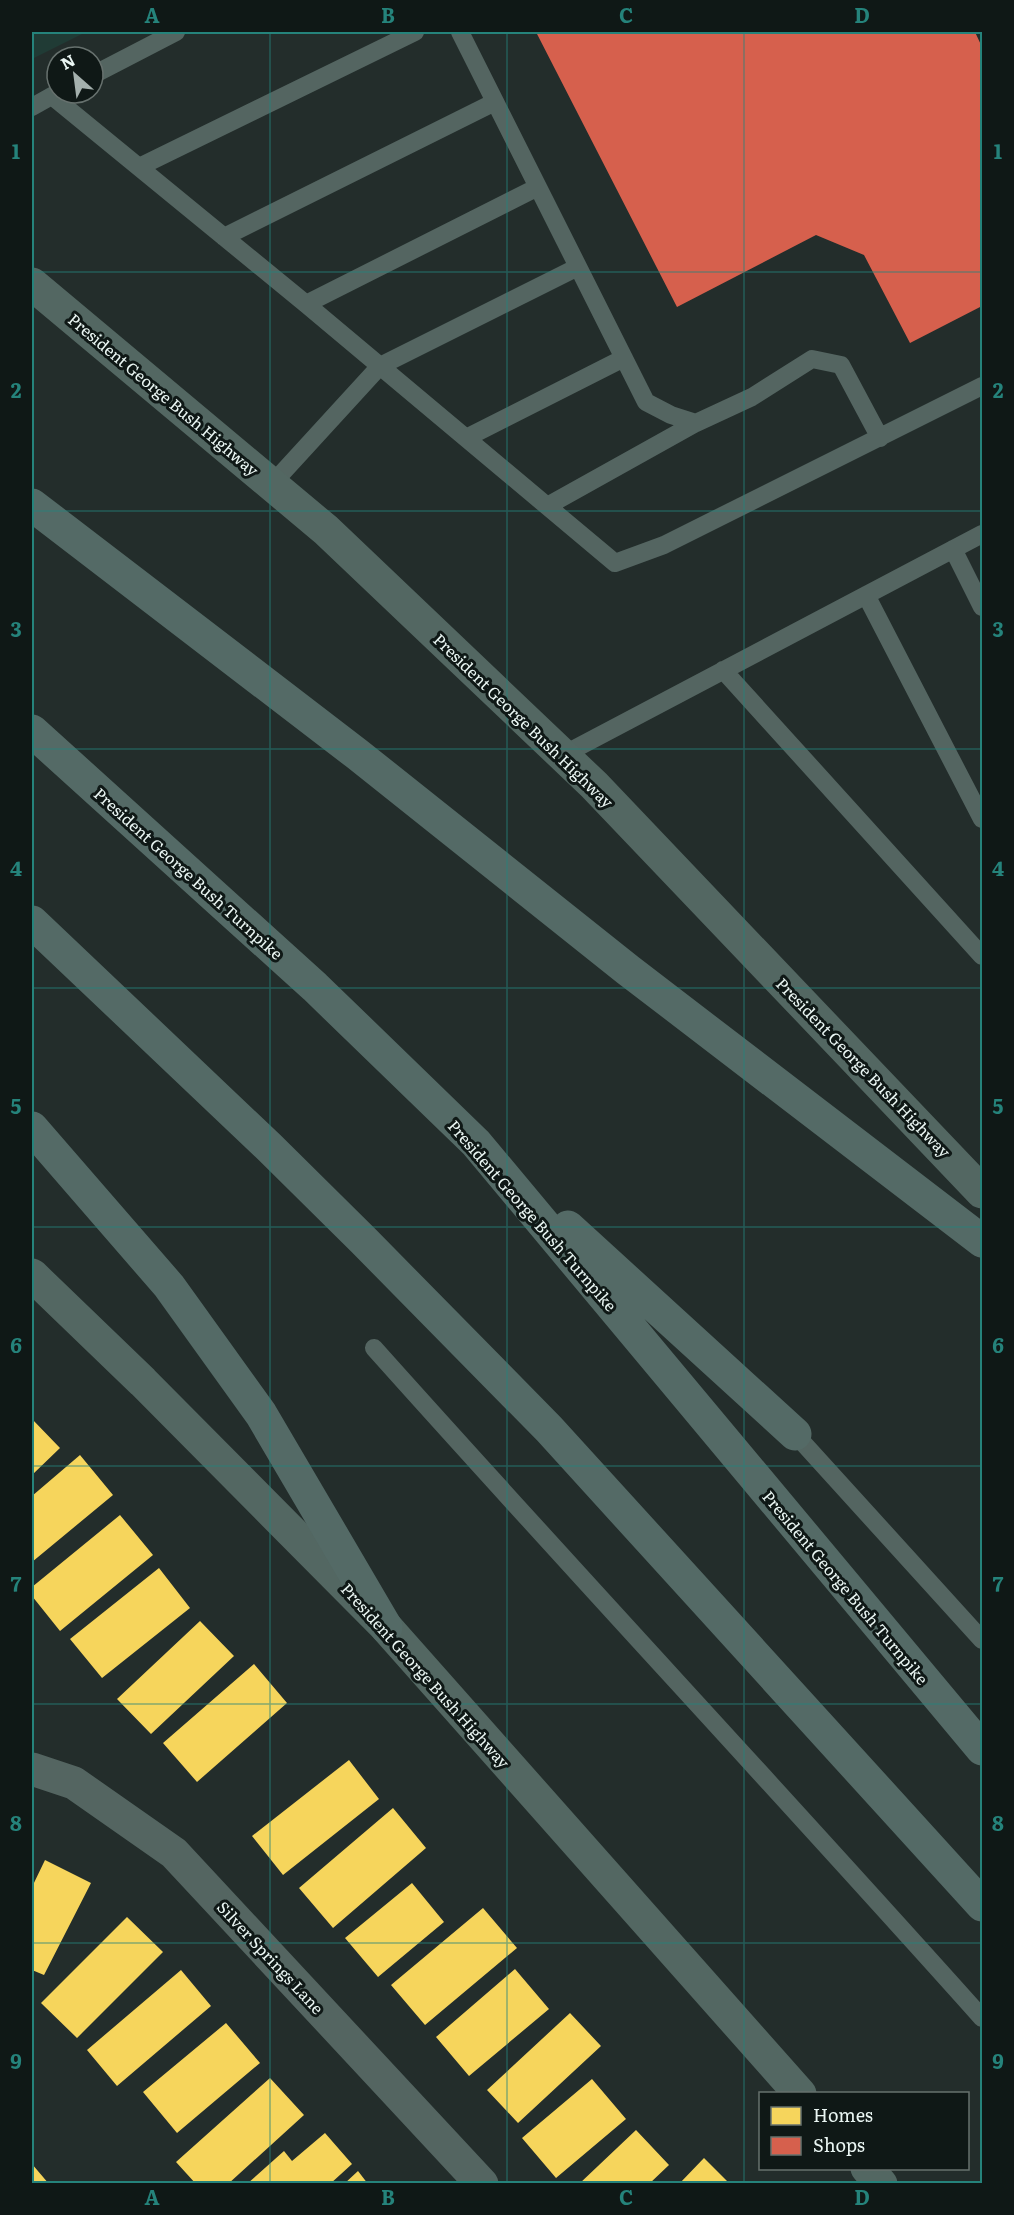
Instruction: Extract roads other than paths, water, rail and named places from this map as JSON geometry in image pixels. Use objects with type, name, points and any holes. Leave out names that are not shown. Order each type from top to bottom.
[{"type":"highway","points":[[32,505],[357,754],[628,970],[982,1241]]},
{"type":"highway","name":"President George Bush Turnpike","points":[[32,731],[315,987],[476,1143],[982,1749]]},
{"type":"highway","points":[[32,922],[363,1239],[549,1429],[982,1905]]},
{"type":"highway","points":[[32,1128],[169,1286],[261,1414],[386,1628]]},
{"type":"highway","points":[[476,1143],[795,1434]]},
{"type":"main road","name":"President George Bush Highway","points":[[32,284],[326,530],[563,755],[603,794],[982,1192]]},
{"type":"main road","name":"President George Bush Highway","points":[[32,1275],[142,1382],[386,1628],[798,2092]]},
{"type":"main road","points":[[868,2170],[881,2184]]},
{"type":"street","name":"Silver Springs Lane","points":[[32,1769],[74,1783],[174,1853],[482,2184]]},
{"type":"lane","points":[[105,69],[176,32]]},
{"type":"lane","points":[[139,167],[415,32]]},
{"type":"lane","points":[[460,32],[646,402],[671,416],[696,423]]},
{"type":"lane","points":[[224,237],[495,102]]},
{"type":"lane","points":[[68,105],[615,563],[664,545],[982,386]]},
{"type":"lane","points":[[306,304],[538,187]]},
{"type":"lane","points":[[272,484],[380,366],[578,267]]},
{"type":"lane","points":[[466,438],[624,358]]},
{"type":"lane","points":[[547,506],[696,423],[752,397],[812,359],[841,365],[880,438]]},
{"type":"lane","points":[[563,755],[982,534]]},
{"type":"lane","points":[[953,549],[982,607]]},
{"type":"lane","points":[[866,595],[982,819]]},
{"type":"lane","points":[[723,670],[982,956]]},
{"type":"lane","points":[[374,1348],[533,1526],[798,1812],[982,2018]]},
{"type":"lane","points":[[795,1434],[982,1640]]}]
